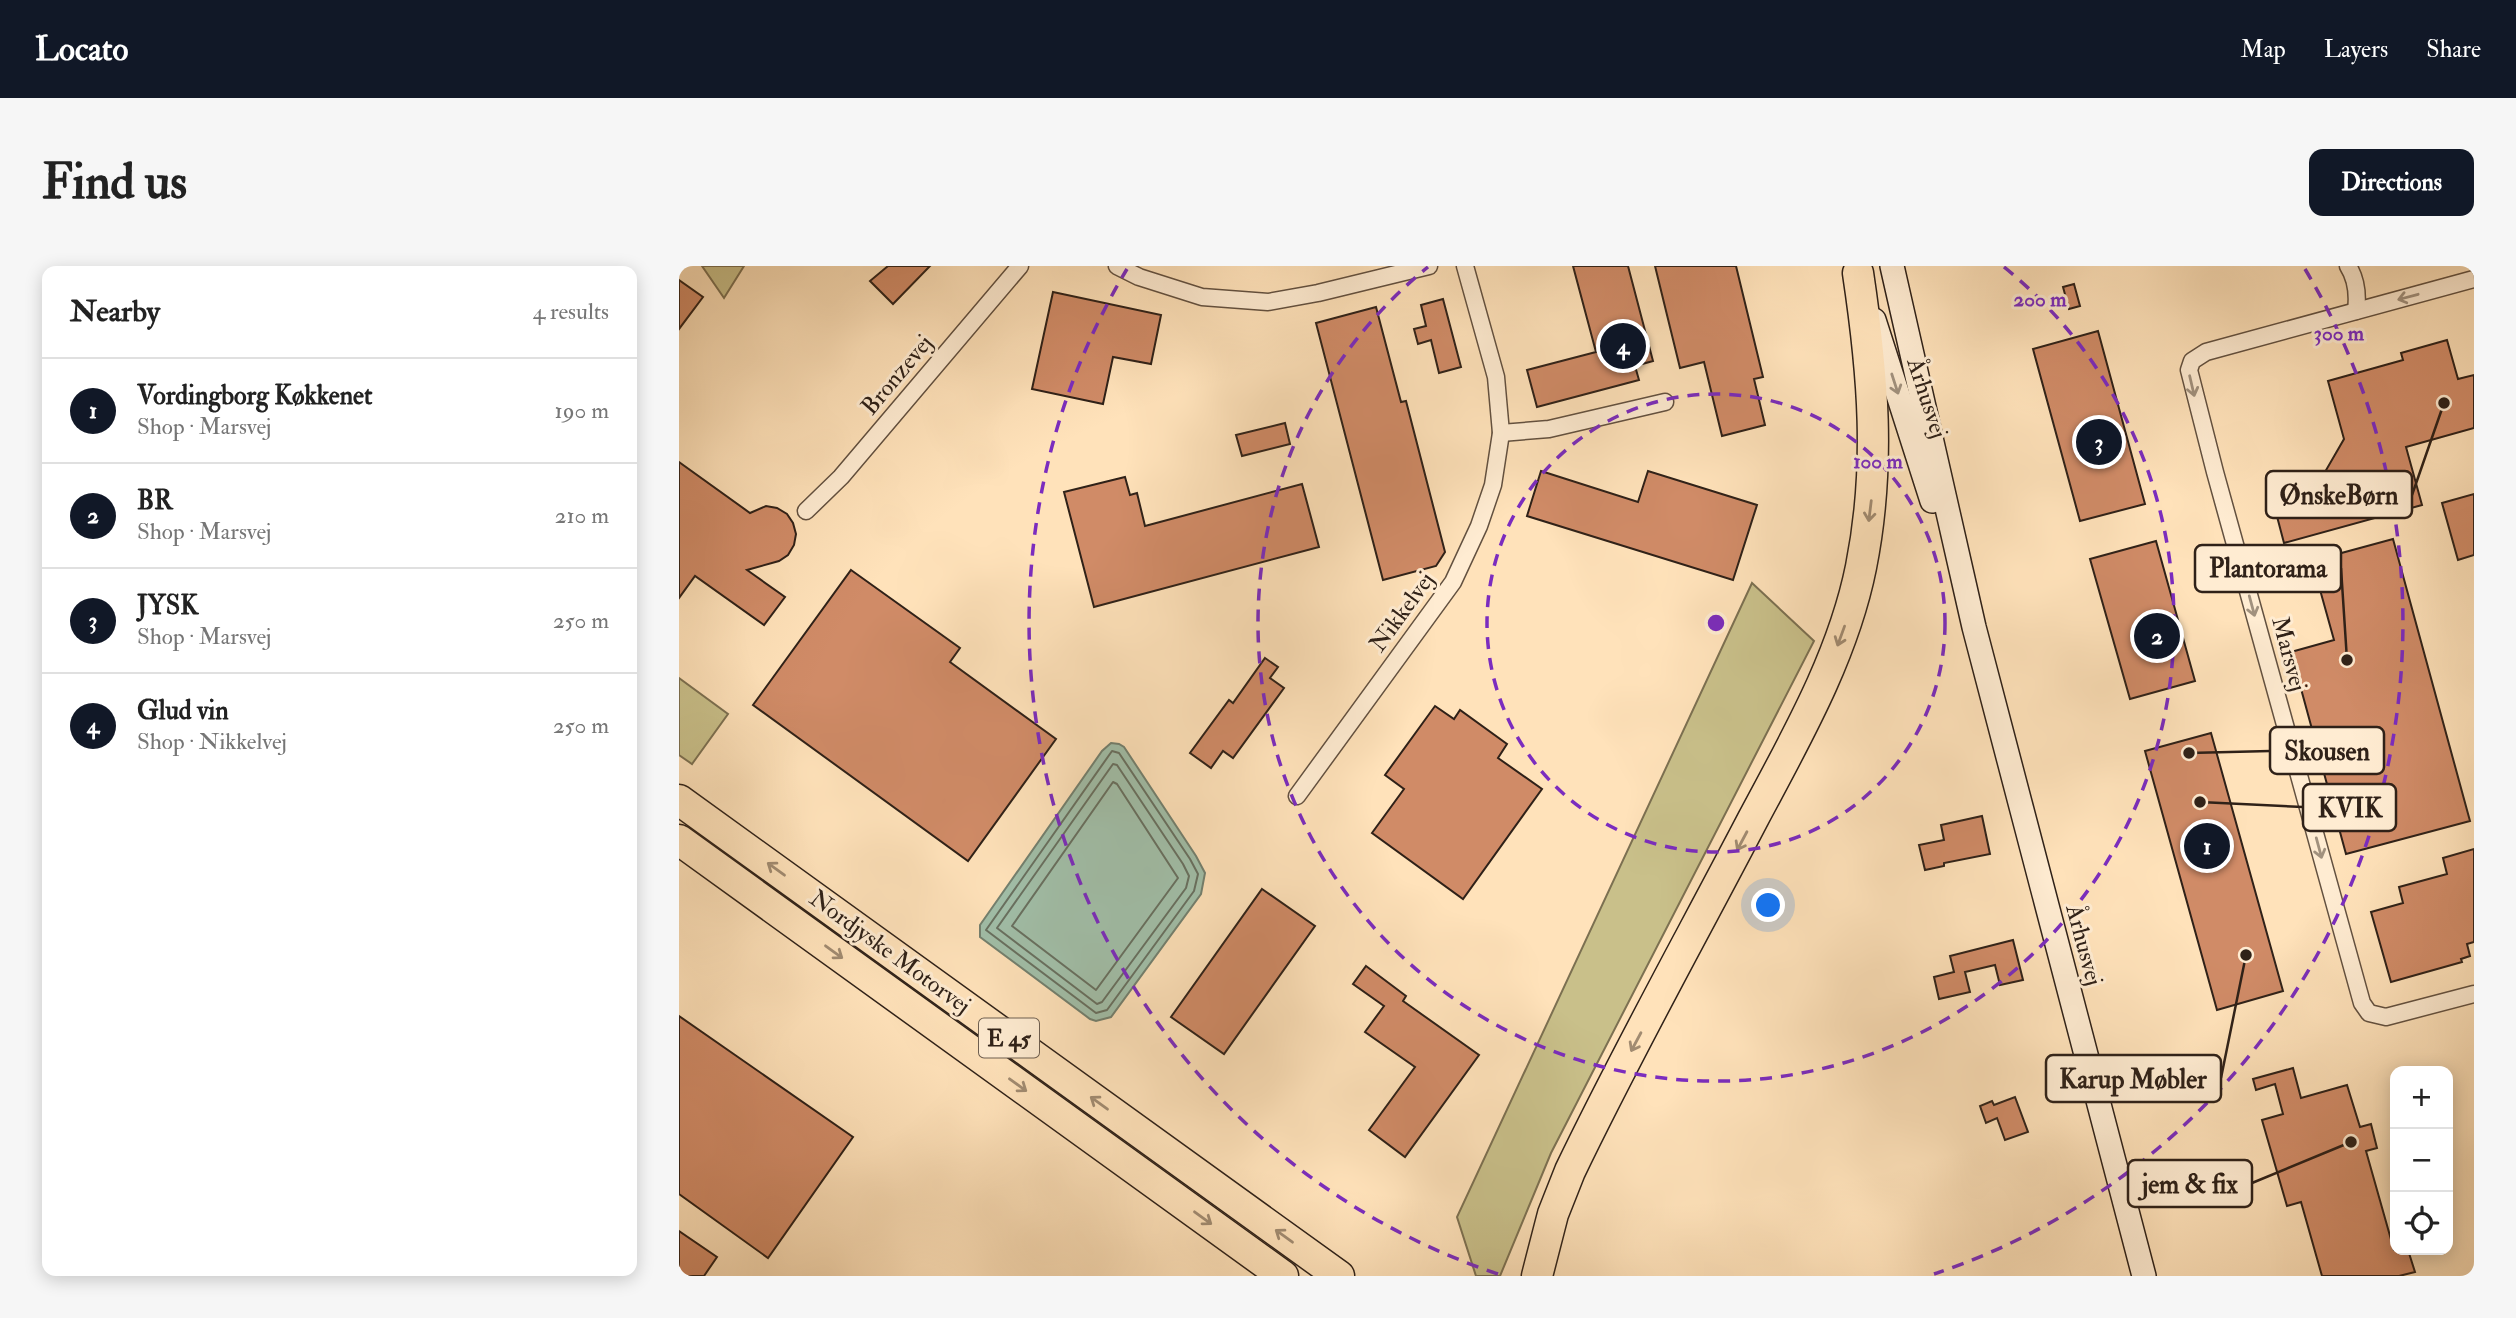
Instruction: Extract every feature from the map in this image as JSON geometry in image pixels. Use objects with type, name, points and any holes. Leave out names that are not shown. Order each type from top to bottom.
[{"type":"highway","points":[[1537,1276],[1553,1214],[1570,1171],[1792,745],[1831,662],[1849,614],[1866,542],[1875,437],[1864,268]]},
{"type":"highway","name":"Nordjyske Motorvej","points":[[679,800],[1339,1276]]},
{"type":"highway","name":"Nordjyske Motorvej","points":[[679,841],[1283,1276]]},
{"type":"main road","name":"Århusvej","points":[[1892,266],[1973,627]]},
{"type":"main road","points":[[1905,266],[1925,408]]},
{"type":"main road","name":"Århusvej","points":[[1864,268],[1973,627],[2144,1276]]},
{"type":"main road","points":[[1864,268],[1925,408]]},
{"type":"street","name":"Bronzevej","points":[[806,511],[841,477],[1020,266]]},
{"type":"street","points":[[1117,266],[1139,277],[1202,298],[1268,302],[1318,293],[1429,266]]},
{"type":"street","name":"Nikkelvej","points":[[1297,796],[1453,582],[1479,526],[1493,485],[1501,433],[1496,377],[1465,266]]},
{"type":"street","points":[[2348,266],[2353,273],[2358,295],[2356,311]]},
{"type":"street","name":"Marsvej","points":[[2474,279],[2199,355],[2192,361],[2189,370],[2362,1003],[2369,1013],[2386,1017],[2474,993]]},
{"type":"street","points":[[1501,433],[1549,429],[1665,402]]},
{"type":"shaded area","points":[[702,266],[744,266],[724,298]]},
{"type":"shaded area","points":[[1752,583],[1814,641],[1551,1153],[1500,1276],[1476,1276],[1457,1217]]},
{"type":"shaded area","points":[[679,678],[728,714],[692,764],[679,755]]},
{"type":"water","points":[[1111,743],[1124,747],[1205,873],[1201,894],[1111,1017],[1096,1021],[980,937],[980,925],[1102,751]]},
{"type":"building","points":[[888,266],[930,266],[893,304],[870,281]]},
{"type":"building","points":[[1573,266],[1628,266],[1653,361],[1635,366],[1639,380],[1537,407],[1527,370],[1596,352]]},
{"type":"building","points":[[1655,266],[1736,266],[1763,377],[1754,379],[1765,425],[1722,436],[1704,362],[1680,368]]},
{"type":"building","points":[[679,280],[703,297],[679,329]]},
{"type":"building","points":[[2074,284],[2080,306],[2069,309],[2063,287]]},
{"type":"building","points":[[1053,292],[1161,315],[1151,364],[1113,357],[1103,404],[1032,389]]},
{"type":"building","points":[[1443,299],[1461,367],[1439,373],[1431,340],[1418,344],[1414,329],[1426,326],[1421,305]]},
{"type":"building","points":[[1376,307],[1401,402],[1406,401],[1445,552],[1436,566],[1383,580],[1316,323]]},
{"type":"building","points":[[2098,331],[2145,504],[2080,521],[2033,349]]},
{"type":"building","points":[[2447,340],[2458,379],[2474,375],[2474,428],[2406,447],[2422,505],[2284,543],[2269,486],[2325,472],[2344,439],[2328,381],[2403,360],[2401,353]]},
{"type":"building","points":[[1285,423],[1290,444],[1242,456],[1236,435]]},
{"type":"building","points":[[679,462],[750,513],[766,506],[777,508],[787,514],[793,523],[796,534],[788,555],[779,561],[747,570],[785,597],[764,625],[695,576],[679,598]]},
{"type":"building","points":[[1541,471],[1638,502],[1648,471],[1757,505],[1733,580],[1527,516]]},
{"type":"building","points":[[1125,477],[1130,495],[1137,493],[1145,526],[1302,484],[1319,547],[1094,607],[1064,492]]},
{"type":"building","points":[[2474,494],[2474,555],[2458,560],[2442,503]]},
{"type":"building","points":[[2393,539],[2470,821],[2346,854],[2291,652],[2334,640],[2312,561]]},
{"type":"building","points":[[2156,541],[2195,681],[2130,699],[2090,559]]},
{"type":"building","points":[[851,570],[960,648],[950,662],[1056,739],[968,861],[753,705]]},
{"type":"building","points":[[1265,658],[1278,667],[1270,678],[1284,688],[1233,758],[1223,751],[1211,768],[1190,753],[1229,700],[1233,703]]},
{"type":"building","points":[[1435,706],[1454,719],[1460,710],[1507,744],[1498,758],[1542,789],[1463,899],[1372,833],[1404,789],[1385,775]]},
{"type":"building","points":[[2211,733],[2283,991],[2217,1010],[2145,751]]},
{"type":"building","points":[[1982,816],[1990,854],[1944,863],[1944,866],[1925,870],[1919,845],[1944,840],[1941,825]]},
{"type":"building","points":[[2474,849],[2474,942],[2467,944],[2470,956],[2461,959],[2462,962],[2391,982],[2371,912],[2403,903],[2399,887],[2447,874],[2443,858]]},
{"type":"building","points":[[1262,889],[1315,926],[1224,1054],[1171,1017]]},
{"type":"building","points":[[2013,940],[2023,980],[2000,985],[1995,965],[1965,972],[1970,992],[1939,999],[1934,977],[1954,972],[1950,956]]},
{"type":"building","points":[[1366,966],[1406,996],[1403,1001],[1479,1055],[1405,1157],[1369,1130],[1415,1067],[1365,1032],[1384,1006],[1353,984]]},
{"type":"building","points":[[679,1016],[853,1137],[768,1258],[679,1194]]},
{"type":"building","points":[[2293,1068],[2301,1098],[2347,1085],[2360,1127],[2371,1124],[2377,1148],[2366,1151],[2390,1236],[2390,1255],[2410,1255],[2415,1272],[2399,1276],[2322,1276],[2301,1202],[2287,1206],[2262,1120],[2283,1114],[2275,1084],[2256,1090],[2253,1079]]},
{"type":"building","points":[[2015,1097],[2028,1132],[2005,1140],[1997,1118],[1986,1123],[1980,1106],[1992,1101],[1994,1105]]},
{"type":"building","points":[[679,1231],[717,1257],[704,1276],[679,1276]]},
{"type":"place","name":"Glud vin","points":[[1623,346]]},
{"type":"place","name":"ØnskeBørn","points":[[2444,403]]},
{"type":"place","name":"JYSK","points":[[2099,442]]},
{"type":"place","name":"BR","points":[[2157,636]]},
{"type":"place","name":"Plantorama","points":[[2347,660]]},
{"type":"place","name":"Skousen","points":[[2189,753]]},
{"type":"place","name":"KVIK","points":[[2200,802]]},
{"type":"place","name":"Vordingborg Køkkenet","points":[[2207,846]]},
{"type":"place","name":"Karup Møbler","points":[[2246,955]]},
{"type":"place","name":"jem & fix","points":[[2351,1142]]}]
